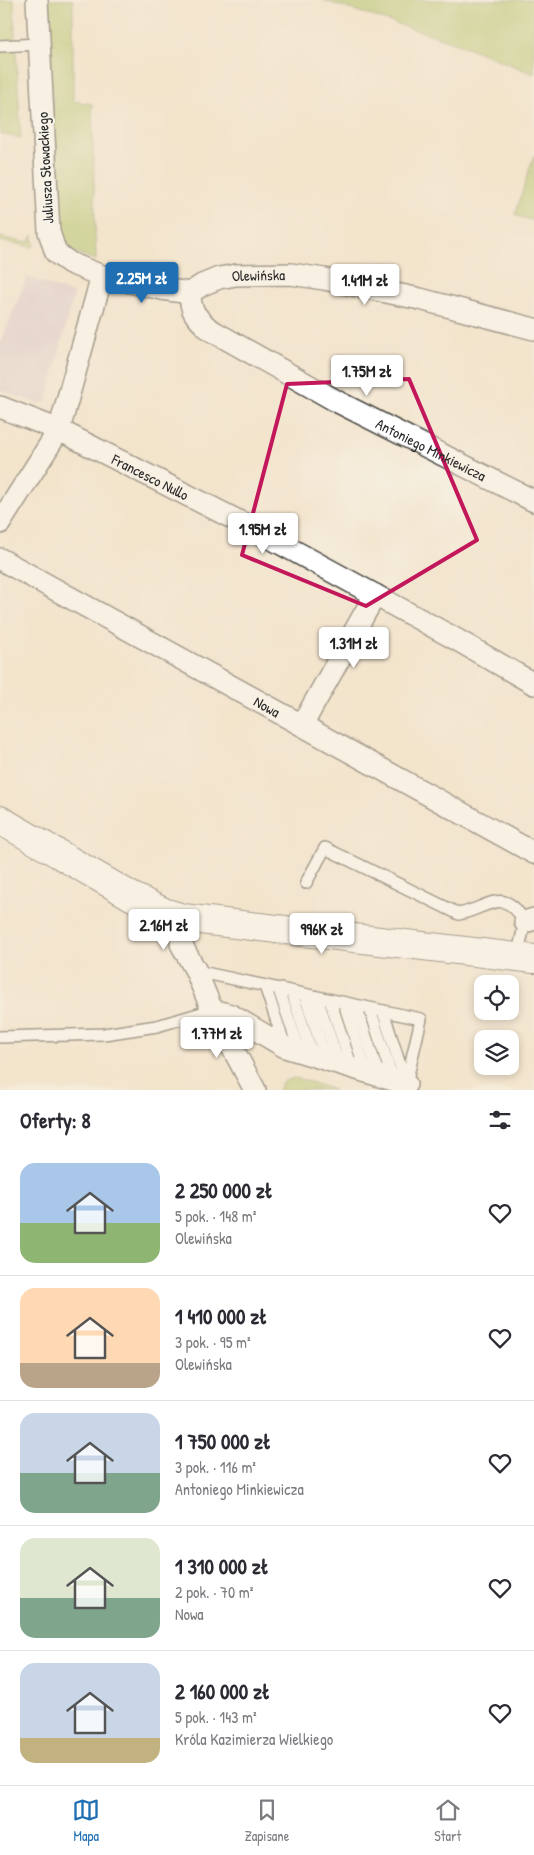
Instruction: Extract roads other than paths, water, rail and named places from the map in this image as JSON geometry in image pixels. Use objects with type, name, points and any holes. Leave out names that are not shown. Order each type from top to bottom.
[{"type":"street","name":"Juliusza Słowackiego","points":[[37,0],[48,232],[56,253],[70,263],[102,276]]},
{"type":"street","name":"Olewińska","points":[[190,293],[202,285],[219,278],[236,275],[291,274],[420,299],[534,329]]},
{"type":"street","points":[[0,523],[59,430],[102,276],[190,293]]},
{"type":"street","name":"Antoniego Minkiewicza","points":[[190,293],[190,305],[196,317],[209,330],[338,402],[534,501]]},
{"type":"street","name":"Francesco Nullo","points":[[0,407],[59,430],[252,528],[534,684]]},
{"type":"street","name":"Nowa","points":[[0,559],[534,853]]},
{"type":"street","points":[[302,726],[375,595]]},
{"type":"street","points":[[0,820],[133,897],[166,913],[183,918],[526,958]]},
{"type":"street","points":[[183,918],[181,944],[196,971],[212,1010],[254,1090]]},
{"type":"street","points":[[212,1010],[231,1015],[351,1068]]},
{"type":"lane","points":[[0,46],[40,44]]},
{"type":"lane","points":[[306,882],[325,848],[459,914],[471,912],[485,904],[503,901],[518,909],[530,920],[526,958]]},
{"type":"lane","points":[[196,971],[422,1019],[351,1068]]},
{"type":"lane","points":[[265,986],[351,1068]]},
{"type":"lane","points":[[280,990],[351,1068]]},
{"type":"lane","points":[[292,992],[351,1068]]},
{"type":"lane","points":[[305,995],[351,1068]]},
{"type":"lane","points":[[317,998],[351,1068]]},
{"type":"lane","points":[[330,1000],[351,1068]]},
{"type":"lane","points":[[344,1003],[351,1068]]},
{"type":"lane","points":[[351,1068],[356,1006]]},
{"type":"lane","points":[[351,1068],[370,1009]]},
{"type":"lane","points":[[0,1037],[104,1034],[156,1026],[212,1010]]},
{"type":"lane","points":[[351,1068],[383,1011]]}]
